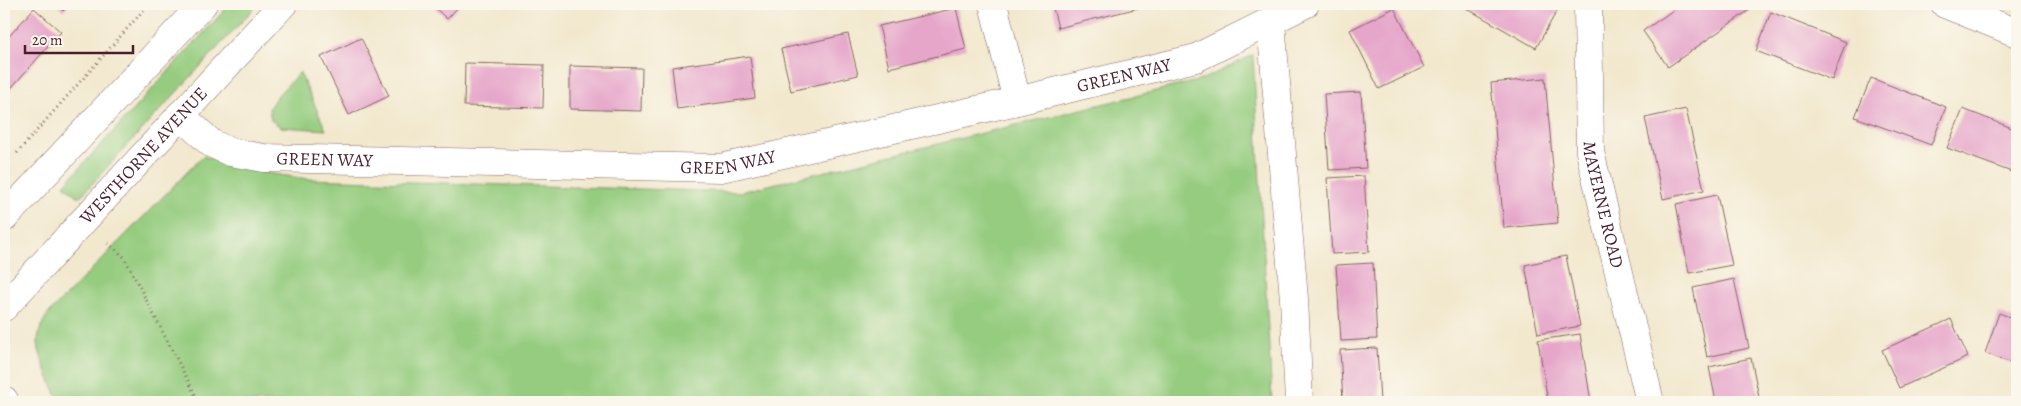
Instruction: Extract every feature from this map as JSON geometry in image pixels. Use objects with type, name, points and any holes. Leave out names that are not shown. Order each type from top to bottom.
[{"type":"main road","points":[[4,218],[203,4]]},
{"type":"main road","name":"WESTHORNE AVENUE","points":[[4,307],[283,4]]},
{"type":"main road","points":[[993,4],[1017,101]]},
{"type":"main road","name":"GREEN WAY","points":[[180,115],[211,143],[230,152],[264,158],[722,168],[1196,58],[1305,4]]},
{"type":"main road","name":"MAYERNE ROAD","points":[[1588,4],[1590,152],[1650,402]]},
{"type":"main road","points":[[1945,4],[2017,33]]},
{"type":"main road","points":[[1271,22],[1294,299],[1300,402]]},
{"type":"path","points":[[20,149],[149,4]]},
{"type":"path","points":[[108,242],[124,257],[199,402]]},
{"type":"green space","points":[[230,4],[258,4],[79,198],[64,185]]},
{"type":"green space","points":[[1253,55],[1272,402],[59,402],[39,349],[38,338],[40,330],[49,313],[203,156],[253,171],[308,179],[740,192],[1201,80]]},
{"type":"green space","points":[[300,72],[326,130],[281,127],[271,120],[269,108],[277,96]]},
{"type":"building","points":[[56,4],[70,4],[63,11]]},
{"type":"building","points":[[431,4],[459,4],[460,5],[447,19]]},
{"type":"building","points":[[1052,4],[1154,4],[1058,28]]},
{"type":"building","points":[[1459,4],[1550,4],[1558,9],[1536,48]]},
{"type":"building","points":[[1682,4],[1747,4],[1751,9],[1668,67],[1643,31]]},
{"type":"building","points":[[34,8],[61,32],[4,96],[4,42]]},
{"type":"building","points":[[956,8],[966,49],[889,68],[879,26]]},
{"type":"building","points":[[1394,8],[1424,67],[1379,89],[1350,30]]},
{"type":"building","points":[[1771,12],[1846,42],[1832,80],[1756,51]]},
{"type":"building","points":[[848,34],[858,75],[791,91],[781,49]]},
{"type":"building","points":[[361,38],[389,96],[349,115],[321,57]]},
{"type":"building","points":[[750,56],[755,98],[677,109],[672,67]]},
{"type":"building","points":[[465,63],[544,65],[543,108],[464,106]]},
{"type":"building","points":[[570,66],[642,68],[641,111],[570,109]]},
{"type":"building","points":[[1545,78],[1558,223],[1504,228],[1491,83]]},
{"type":"building","points":[[1871,78],[1946,107],[1931,145],[1855,117]]},
{"type":"building","points":[[1361,92],[1366,168],[1329,170],[1324,94]]},
{"type":"building","points":[[1686,109],[1704,190],[1663,199],[1645,118]]},
{"type":"building","points":[[1963,109],[2017,130],[2017,174],[1947,148]]},
{"type":"building","points":[[1364,176],[1369,252],[1332,254],[1327,178]]},
{"type":"building","points":[[1717,195],[1732,265],[1689,273],[1676,204]]},
{"type":"building","points":[[1566,256],[1580,326],[1538,334],[1525,265]]},
{"type":"building","points":[[1373,263],[1377,339],[1341,341],[1336,265]]},
{"type":"building","points":[[1734,279],[1749,348],[1707,357],[1693,288]]},
{"type":"building","points":[[1999,313],[2017,320],[2017,365],[1985,353]]},
{"type":"building","points":[[1951,319],[1968,357],[1899,388],[1882,350]]},
{"type":"building","points":[[1580,334],[1591,402],[1548,402],[1538,340]]},
{"type":"building","points":[[1377,348],[1380,402],[1343,402],[1340,350]]},
{"type":"building","points":[[1751,358],[1760,402],[1716,402],[1709,367]]}]
